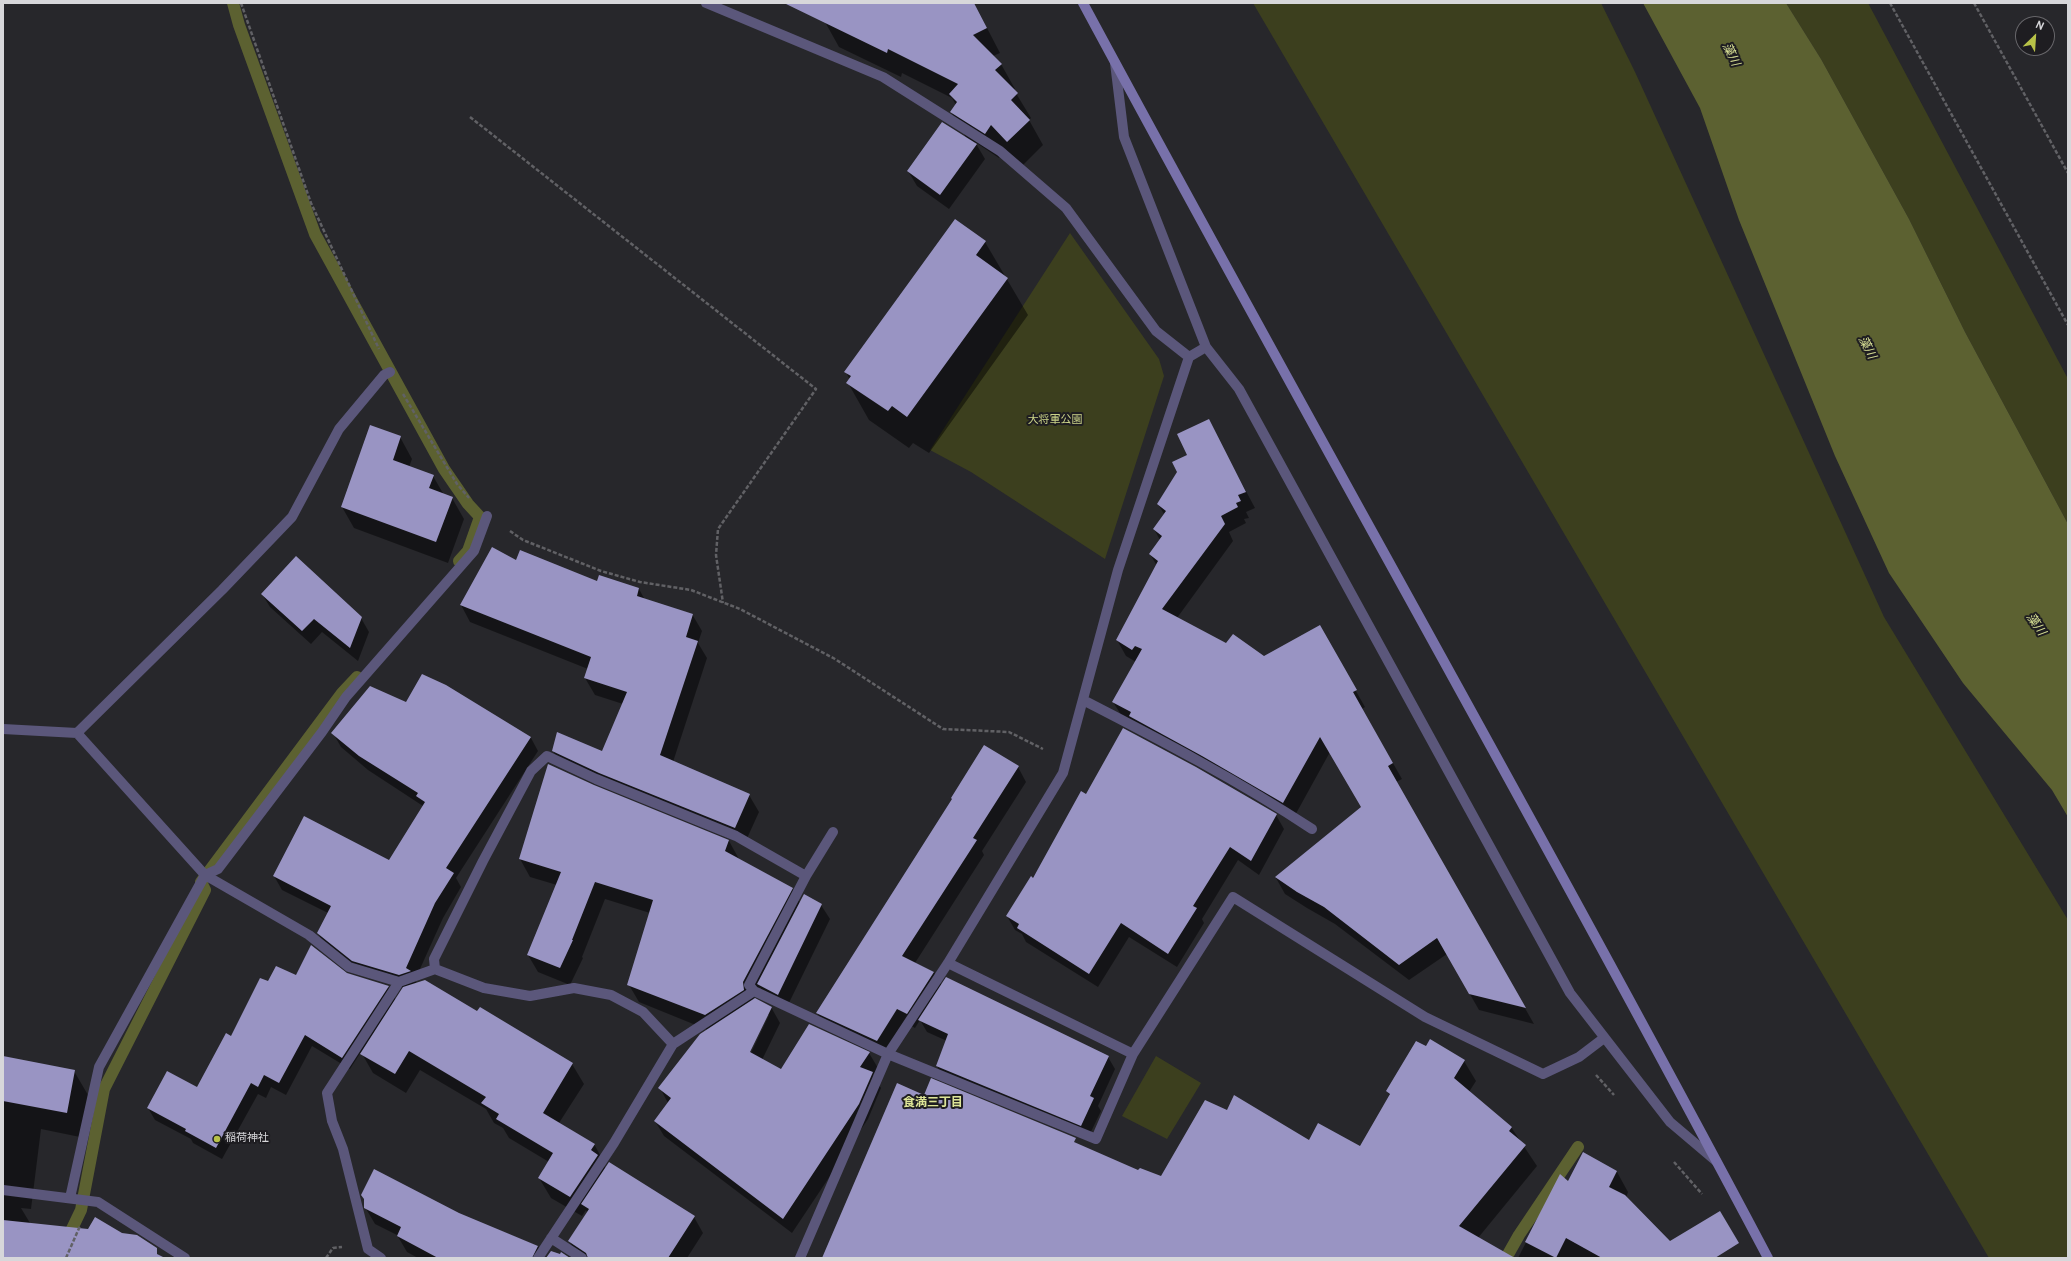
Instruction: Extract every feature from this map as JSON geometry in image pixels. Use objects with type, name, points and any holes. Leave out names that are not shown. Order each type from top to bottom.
[{"type":"street","points":[[706,3],[883,76],[1000,151],[1066,208],[1156,331],[1189,357]]},
{"type":"street","points":[[1083,3],[1718,1162],[1768,1258]]},
{"type":"street","points":[[1115,63],[1124,137],[1206,347],[1239,389],[1570,993],[1670,1122],[1718,1162]]},
{"type":"street","points":[[800,1258],[888,1054],[948,963],[1063,773],[1118,570],[1189,357],[1206,347]]},
{"type":"street","points":[[77,733],[222,590],[292,516],[339,429],[384,375],[390,372]]},
{"type":"street","points":[[70,1198],[99,1067],[205,875],[218,869],[317,738],[346,697],[474,551],[487,516]]},
{"type":"street","points":[[1083,700],[1154,737],[1268,800],[1312,830]]},
{"type":"street","points":[[3,729],[77,733],[205,875],[309,935],[349,967],[399,982],[435,969],[484,988],[530,996],[574,988],[611,996],[643,1012],[673,1044]]},
{"type":"street","points":[[435,969],[434,959],[483,861],[531,771],[547,756],[596,779],[736,836],[806,876]]},
{"type":"street","points":[[833,832],[806,876],[749,985],[754,991],[888,1054],[1096,1140],[1133,1054],[1233,897],[1425,1016],[1543,1074],[1579,1057],[1604,1038]]},
{"type":"street","points":[[948,963],[1133,1054]]},
{"type":"street","points":[[381,1258],[368,1249],[342,1149],[332,1121],[327,1093],[399,982]]},
{"type":"street","points":[[538,1258],[614,1143],[673,1044],[754,991]]},
{"type":"street","points":[[3,1190],[98,1202],[185,1258]]},
{"type":"street","points":[[551,1238],[582,1258]]},
{"type":"path","points":[[241,3],[311,203],[345,279],[390,372],[456,484],[487,516],[523,540],[601,572],[640,582],[691,590],[740,609],[834,659],[943,729],[1009,732],[1044,750],[1052,790]]},
{"type":"path","points":[[1890,3],[2068,325]]},
{"type":"path","points":[[1974,3],[2068,173]]},
{"type":"path","points":[[470,117],[816,389],[718,529],[716,555],[723,603]]},
{"type":"path","points":[[1579,1057],[1615,1097]]},
{"type":"path","points":[[1672,1160],[1708,1200]]},
{"type":"path","points":[[66,1258],[92,1201]]},
{"type":"green space","points":[[1253,3],[1601,3],[1635,72],[1884,617],[2068,920],[2068,1258],[1989,1258]]},
{"type":"green space","points":[[1786,3],[1868,3],[2068,379],[2068,524],[1965,332],[1909,219],[1821,59]]},
{"type":"green space","name":"大将軍公園","points":[[1070,233],[1159,359],[1164,376],[1105,559],[971,472],[930,450]]},
{"type":"green space","points":[[1156,1056],[1201,1083],[1167,1139],[1122,1116]]},
{"type":"water","name":"藻川","points":[[1643,3],[1786,3],[1821,59],[1909,219],[1965,332],[2068,524],[2068,817],[2052,790],[1963,683],[1889,573],[1835,456],[1739,220],[1700,108]]},
{"type":"building","points":[[784,3],[974,3],[987,28],[973,35],[1002,64],[995,70],[1018,93],[1011,100],[1030,120],[1007,142],[991,125],[985,134],[950,112],[957,102],[949,94],[958,84],[888,49],[887,53]]},
{"type":"building","points":[[942,122],[977,144],[940,195],[907,171]]},
{"type":"building","points":[[955,219],[986,241],[976,255],[1008,278],[907,417],[892,406],[888,411],[846,383],[851,376],[844,372]]},
{"type":"building","points":[[1209,419],[1246,492],[1238,495],[1241,501],[1236,503],[1238,507],[1221,516],[1225,524],[1162,609],[1226,643],[1233,634],[1264,656],[1320,625],[1357,690],[1353,692],[1393,763],[1388,766],[1526,1008],[1469,994],[1437,938],[1399,965],[1324,907],[1297,892],[1275,877],[1361,807],[1320,737],[1283,803],[1129,716],[1131,712],[1112,702],[1142,649],[1135,646],[1132,650],[1116,640],[1158,561],[1149,554],[1162,536],[1153,529],[1166,511],[1157,504],[1177,472],[1172,462],[1187,455],[1177,434]]},
{"type":"building","points":[[370,425],[401,436],[393,460],[434,475],[429,488],[453,497],[436,542],[341,507]]},
{"type":"building","points":[[492,547],[516,560],[520,550],[597,581],[599,575],[639,588],[637,596],[693,614],[686,637],[698,641],[660,755],[750,794],[735,828],[599,773],[552,751],[557,732],[602,751],[627,692],[584,678],[591,657],[460,605]]},
{"type":"building","points":[[296,556],[362,617],[350,648],[314,619],[302,631],[261,594]]},
{"type":"building","points":[[422,674],[446,685],[531,737],[446,868],[454,873],[435,903],[406,968],[411,971],[399,975],[352,961],[317,933],[331,906],[273,876],[304,816],[389,860],[425,802],[416,796],[418,793],[359,756],[331,733],[370,686],[406,702]]},
{"type":"building","points":[[1123,728],[1196,767],[1277,814],[1251,861],[1230,847],[1193,906],[1197,908],[1168,954],[1121,923],[1089,974],[1017,928],[1019,924],[1006,916],[1031,876],[1033,878],[1081,791],[1086,794]]},
{"type":"building","points":[[984,745],[1019,766],[973,838],[977,840],[902,956],[934,972],[907,1014],[897,1009],[877,1041],[816,1013],[952,799],[951,798]]},
{"type":"building","points":[[548,764],[594,785],[729,840],[725,851],[793,888],[743,982],[744,990],[705,1015],[627,985],[653,900],[595,882],[573,940],[560,968],[527,955],[561,872],[519,859]]},
{"type":"building","points":[[804,894],[822,904],[778,995],[757,984]]},
{"type":"building","points":[[311,945],[347,973],[389,986],[342,1058],[305,1035],[279,1083],[264,1075],[258,1087],[251,1083],[216,1148],[185,1131],[186,1129],[147,1108],[167,1071],[197,1087],[226,1033],[231,1036],[260,978],[268,981],[276,966],[296,975]]},
{"type":"building","points":[[946,977],[1109,1056],[1090,1096],[1094,1098],[1081,1126],[936,1066],[948,1034],[918,1020]]},
{"type":"building","points":[[425,980],[477,1011],[480,1007],[573,1063],[543,1113],[595,1144],[591,1150],[598,1155],[570,1197],[538,1178],[553,1153],[496,1119],[499,1114],[481,1103],[486,1097],[409,1051],[395,1074],[360,1054],[403,987]]},
{"type":"building","points":[[755,998],[772,1007],[750,1052],[781,1069],[809,1024],[870,1052],[860,1067],[873,1072],[859,1104],[783,1219],[654,1121],[671,1098],[658,1088],[700,1034]]},
{"type":"building","points":[[1430,1039],[1465,1060],[1454,1078],[1512,1127],[1509,1131],[1526,1145],[1459,1226],[1515,1258],[822,1258],[897,1083],[924,1095],[931,1078],[1076,1138],[1074,1142],[1138,1170],[1140,1168],[1161,1176],[1205,1100],[1227,1110],[1234,1095],[1309,1140],[1318,1123],[1360,1146],[1390,1094],[1386,1091],[1416,1041],[1426,1046]]},
{"type":"building","points":[[3,1056],[75,1070],[67,1113],[3,1101]]},
{"type":"building","points":[[1583,1152],[1617,1171],[1609,1187],[1625,1195],[1670,1241],[1720,1211],[1739,1243],[1715,1258],[1602,1258],[1566,1238],[1556,1258],[1525,1242],[1560,1174],[1568,1181]]},
{"type":"building","points":[[609,1162],[695,1216],[668,1258],[588,1258],[586,1253],[568,1241],[589,1209],[581,1204]]},
{"type":"building","points":[[374,1169],[459,1213],[538,1246],[532,1258],[438,1258],[397,1236],[401,1227],[364,1208],[364,1199],[361,1195]]},
{"type":"building","points":[[95,1217],[122,1233],[137,1235],[157,1248],[157,1254],[165,1258],[3,1258],[3,1220],[88,1229]]},
{"type":"building","points":[[551,1251],[560,1254],[561,1252],[570,1258],[546,1258]]},
{"type":"waterway","points":[[233,3],[239,25],[315,234],[444,469],[468,504],[480,517],[468,551],[459,561]]},
{"type":"waterway","points":[[58,1258],[81,1210],[104,1089],[205,890],[201,882],[342,693],[357,677]]},
{"type":"waterway","points":[[1506,1258],[1519,1235],[1578,1147]]},
{"type":"place","name":"稲荷神社","points":[[217,1139]]},
{"type":"district","name":"食満三丁目","points":[[933,1104]]}]
